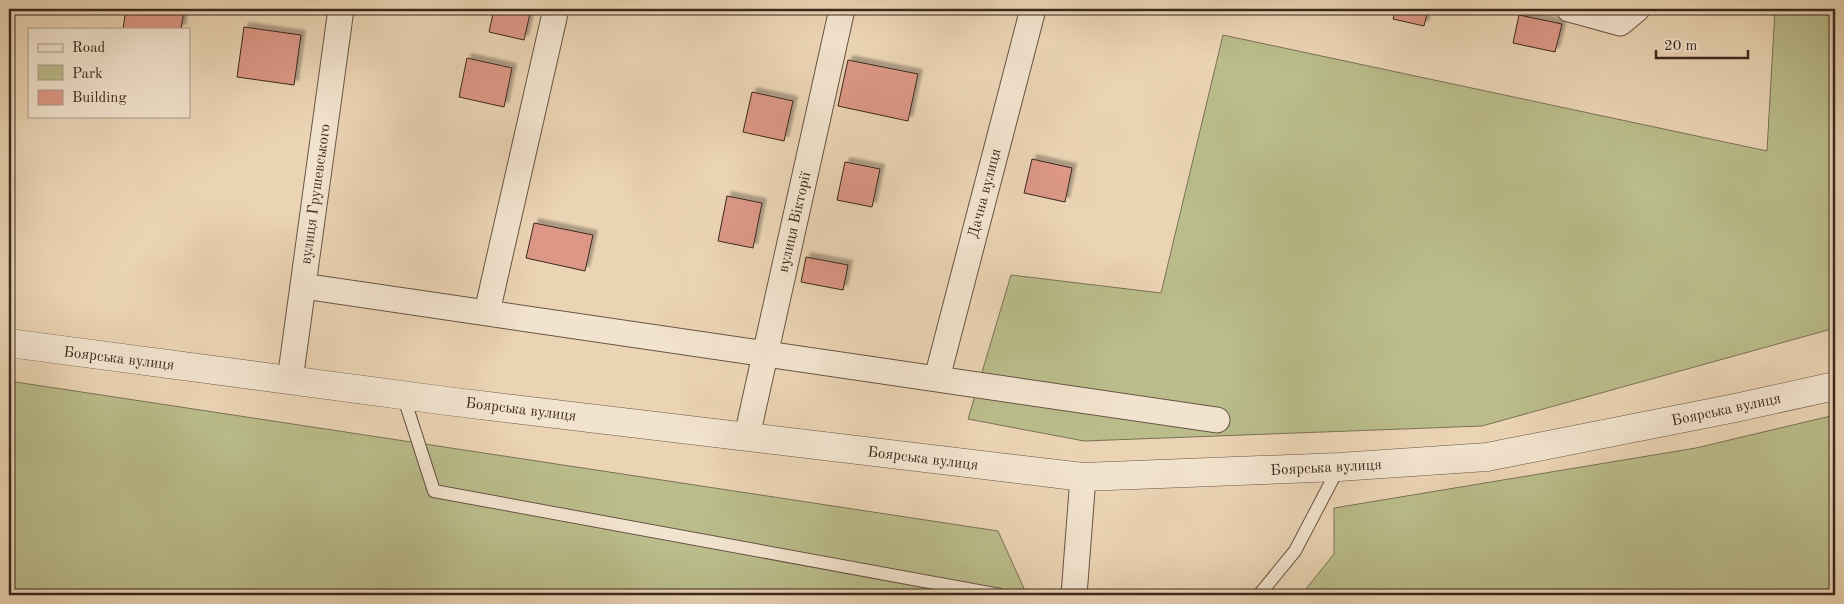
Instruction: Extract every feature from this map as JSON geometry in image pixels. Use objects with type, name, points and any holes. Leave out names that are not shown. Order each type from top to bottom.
[{"type":"street","name":"вулиця Грушевського","points":[[290,380],[341,9]]},
{"type":"street","points":[[487,312],[556,9]]},
{"type":"street","name":"вулиця Вікторії","points":[[747,436],[842,9]]},
{"type":"street","name":"Дачна вулиця","points":[[936,378],[1033,9]]},
{"type":"street","points":[[1569,9],[1620,23],[1638,9]]},
{"type":"street","points":[[303,286],[1217,420]]},
{"type":"street","name":"Боярська вулиця","points":[[9,343],[403,395],[1083,477],[1339,467],[1487,457],[1735,408],[1835,386]]},
{"type":"street","points":[[1074,595],[1083,477]]},
{"type":"lane","points":[[403,395],[434,491],[964,592],[1000,595]]},
{"type":"lane","points":[[1259,595],[1295,551],[1339,467]]},
{"type":"green space","points":[[1775,9],[1835,9],[1835,328],[1482,426],[1084,441],[968,419],[1011,275],[1161,293],[1223,35],[1767,151]]},
{"type":"green space","points":[[9,381],[998,531],[1027,595],[9,595]]},
{"type":"green space","points":[[1835,415],[1835,595],[1301,595],[1334,554],[1334,508],[1696,448]]},
{"type":"building","points":[[126,9],[184,11],[181,28],[123,28]]},
{"type":"building","points":[[494,9],[531,9],[524,40],[489,32]]},
{"type":"building","points":[[1396,9],[1428,9],[1424,26],[1393,19]]},
{"type":"building","points":[[1688,9],[1710,9],[1709,13]]},
{"type":"building","points":[[1519,15],[1562,24],[1555,52],[1513,43]]},
{"type":"building","points":[[244,27],[301,35],[294,85],[237,77]]},
{"type":"building","points":[[467,58],[512,68],[504,107],[459,97]]},
{"type":"building","points":[[848,60],[918,74],[908,121],[838,106]]},
{"type":"building","points":[[752,92],[793,101],[784,141],[743,132]]},
{"type":"building","points":[[1032,159],[1072,168],[1065,202],[1024,193]]},
{"type":"building","points":[[845,162],[880,169],[872,207],[837,200]]},
{"type":"building","points":[[727,196],[762,203],[753,248],[718,241]]},
{"type":"building","points":[[534,223],[593,235],[585,271],[526,258]]},
{"type":"building","points":[[806,257],[848,265],[843,290],[801,282]]}]
